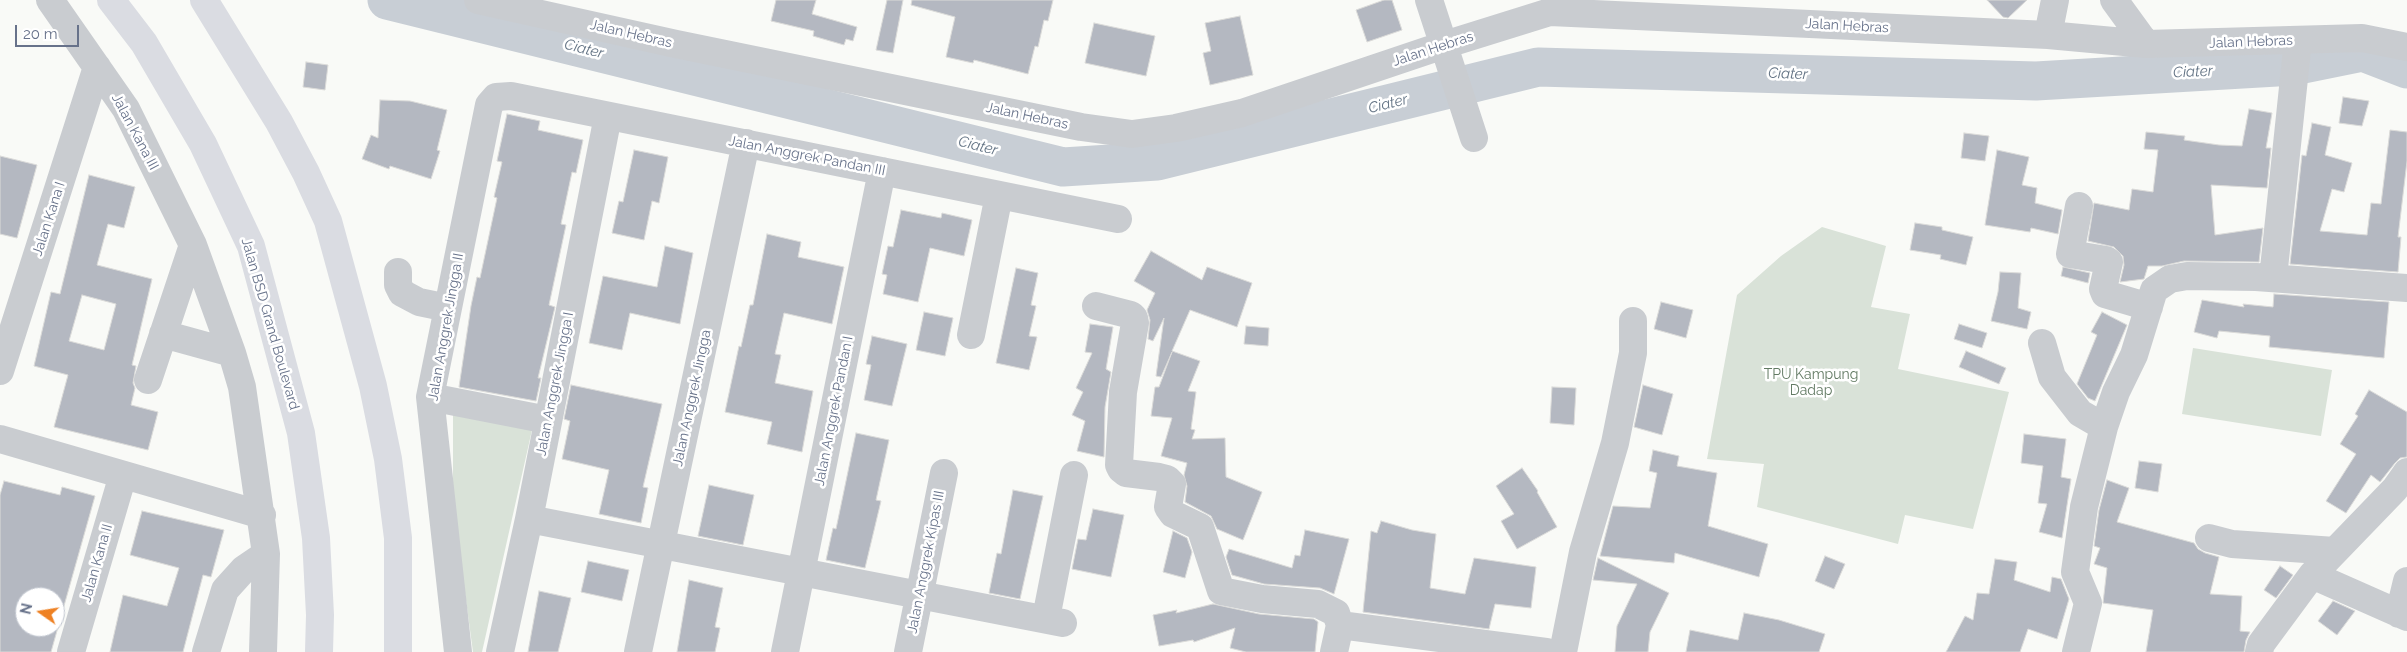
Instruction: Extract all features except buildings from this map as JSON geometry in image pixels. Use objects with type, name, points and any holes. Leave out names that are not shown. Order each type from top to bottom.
[{"type":"main road","name":"Jalan BSD Grand Boulevard","points":[[110,0],[144,42],[203,144],[250,246],[301,433],[316,538],[320,615],[319,652]]},
{"type":"main road","points":[[204,0],[279,122],[306,173],[328,221],[372,386],[388,459],[398,538],[398,652]]},
{"type":"street","name":"Jalan Kana III","points":[[50,0],[126,109],[193,245],[232,353],[242,387],[262,515],[266,554],[263,652]]},
{"type":"street","name":"Jalan Hebras","points":[[478,0],[676,44],[1072,125],[1132,134],[1176,128],[1242,113],[1444,45],[1550,12],[2048,35],[2146,44],[2297,45],[2362,38],[2407,47]]},
{"type":"street","points":[[1429,0],[1474,138]]},
{"type":"street","points":[[2048,35],[2055,0]]},
{"type":"street","points":[[2114,0],[2146,44]]},
{"type":"street","points":[[2274,278],[2297,45]]},
{"type":"street","name":"Jalan Kana I","points":[[0,371],[97,67]]},
{"type":"street","name":"Jalan Anggrek Pandan III","points":[[496,97],[511,96],[1118,219]]},
{"type":"street","name":"Jalan Anggrek Jingga II","points":[[458,652],[430,397],[489,105],[496,97]]},
{"type":"street","name":"Jalan Anggrek Jingga I","points":[[500,652],[529,519],[608,116]]},
{"type":"street","name":"Jalan Anggrek Jingga","points":[[638,652],[746,143]]},
{"type":"street","name":"Jalan Anggrek Pandan I","points":[[785,652],[882,171]]},
{"type":"street","points":[[971,335],[999,196]]},
{"type":"street","points":[[2078,206],[2070,254],[2109,262],[2103,289],[2105,294],[2149,307]]},
{"type":"street","points":[[148,380],[193,245]]},
{"type":"street","points":[[398,272],[398,285],[402,292],[419,302],[448,308]]},
{"type":"street","points":[[2076,652],[2088,603],[2075,572],[2084,507],[2104,426],[2116,392],[2134,355],[2154,290],[2170,279],[2187,276],[2274,278],[2407,288]]},
{"type":"street","points":[[1096,306],[1130,315],[1136,323],[1122,392],[1119,464],[1121,469],[1126,473],[1167,479],[1172,484],[1168,507],[1173,514],[1200,527],[1220,591],[1262,599],[1318,604],[1336,613],[1340,624],[1334,652]]},
{"type":"street","points":[[1563,652],[1583,552],[1615,443],[1633,353],[1633,321]]},
{"type":"street","points":[[163,334],[232,353]]},
{"type":"street","points":[[2042,343],[2052,377],[2080,413],[2104,426]]},
{"type":"street","points":[[430,397],[548,420]]},
{"type":"street","points":[[0,439],[262,515]]},
{"type":"street","points":[[2259,652],[2261,644],[2312,575],[2395,489],[2407,472]]},
{"type":"street","name":"Jalan Anggrek Kipas III","points":[[908,652],[944,473]]},
{"type":"street","name":"Jalan Kana II","points":[[71,652],[122,475]]},
{"type":"street","points":[[529,519],[1054,620],[1074,475]]},
{"type":"street","points":[[2210,538],[2232,544],[2335,551]]},
{"type":"street","points":[[206,652],[225,590],[244,569],[266,554]]},
{"type":"street","points":[[2312,575],[2403,616],[2407,581]]},
{"type":"street","points":[[1340,624],[1546,652]]},
{"type":"green space","name":"TPU Kampung Dadap","points":[[1822,227],[1886,246],[1871,307],[1910,314],[1898,369],[2009,392],[1973,529],[1905,515],[1898,544],[1757,507],[1764,464],[1707,459],[1737,295],[1781,256]]},
{"type":"green space","points":[[2193,348],[2332,370],[2321,436],[2182,414]]},
{"type":"green space","points":[[453,415],[532,430],[482,652],[473,652],[453,504]]},
{"type":"waterway","name":"Ciater","points":[[387,0],[1063,167],[1157,161],[1538,67],[2036,81],[2294,66],[2363,52],[2407,69]]}]
